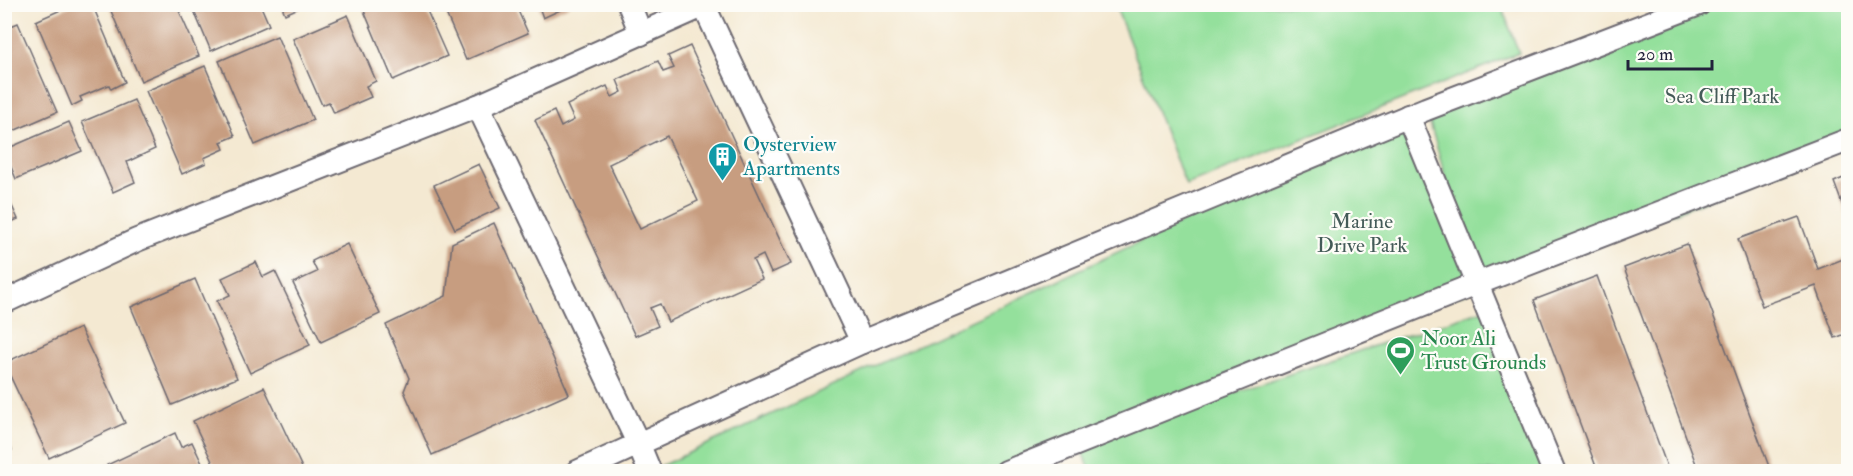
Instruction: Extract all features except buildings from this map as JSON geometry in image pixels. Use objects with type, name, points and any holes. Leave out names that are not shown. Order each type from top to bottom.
[{"type":"street","points":[[629,4],[642,34]]},
{"type":"street","points":[[577,471],[862,342],[1408,116],[1700,4]]},
{"type":"street","points":[[4,302],[137,240],[478,106],[705,5],[862,342]]},
{"type":"street","points":[[478,106],[650,471]]},
{"type":"street","points":[[1408,116],[1554,471]]},
{"type":"street","points":[[1006,471],[1476,284],[1848,140]]},
{"type":"green space","points":[[1115,5],[1501,5],[1519,53],[1186,185]]},
{"type":"green space","points":[[1715,5],[1848,5],[1848,146],[1003,471],[648,472],[1408,116],[1472,271],[1426,109]]},
{"type":"green space","name":"Noor Ali Trust Grounds","points":[[1489,308],[1555,471],[1091,471],[1078,444]]},
{"type":"place","name":"Oysterview Apartments","points":[[722,182]]},
{"type":"place","name":"Noor Ali Trust Grounds","points":[[1400,376]]},
{"type":"park label","name":"Sea Cliff Park","points":[[1722,96]]},
{"type":"park label","name":"Marine Drive Park","points":[[1362,233]]}]
